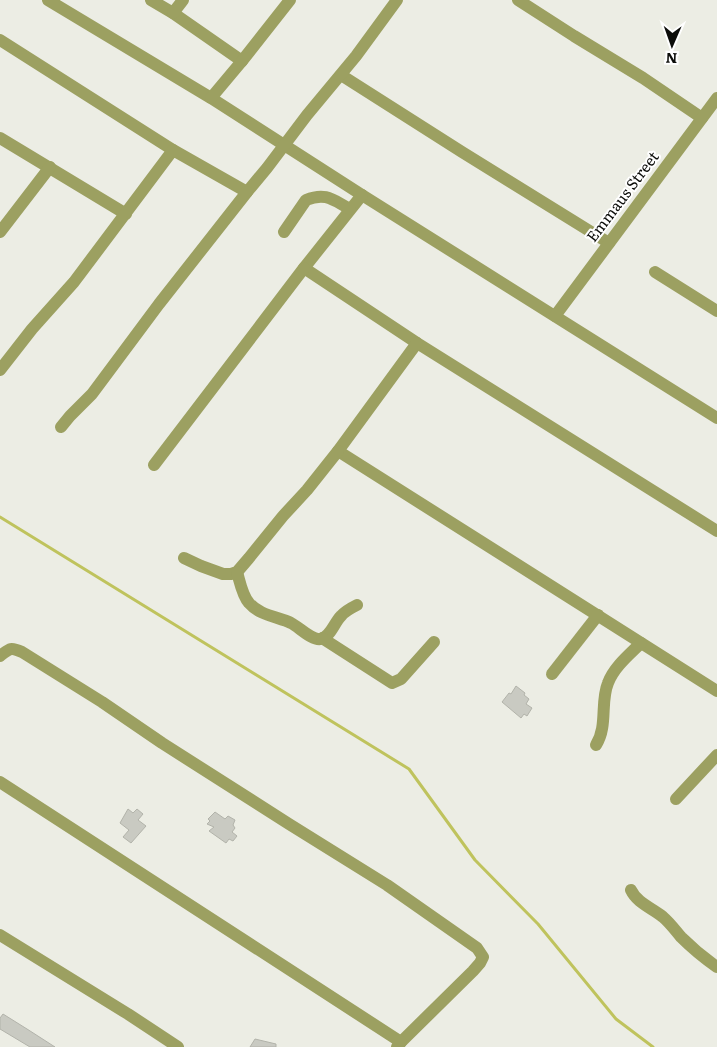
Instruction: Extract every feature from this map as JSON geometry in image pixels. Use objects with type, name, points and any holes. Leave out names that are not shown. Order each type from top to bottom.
[{"type":"street","points":[[48,0],[211,98],[717,418]]},
{"type":"street","points":[[151,0],[242,61]]},
{"type":"street","points":[[173,13],[183,0]]},
{"type":"street","points":[[211,98],[290,0]]},
{"type":"street","points":[[61,427],[92,394],[397,0]]},
{"type":"street","points":[[518,0],[702,118]]},
{"type":"street","points":[[0,40],[173,150],[247,192]]},
{"type":"street","points":[[341,74],[609,243]]},
{"type":"street","name":"Emmaus Street","points":[[555,316],[717,98]]},
{"type":"street","points":[[0,138],[126,214]]},
{"type":"street","points":[[0,370],[32,329],[74,282],[173,150]]},
{"type":"street","points":[[0,232],[50,167]]},
{"type":"street","points":[[154,465],[362,195]]},
{"type":"street","points":[[284,232],[306,200],[318,196],[327,197],[350,209]]},
{"type":"street","points":[[304,268],[717,531]]},
{"type":"street","points":[[655,272],[717,311]]},
{"type":"street","points":[[184,558],[223,574],[237,572],[307,490],[418,342]]},
{"type":"street","points":[[338,450],[717,691]]},
{"type":"street","points":[[237,572],[242,591],[250,605],[262,612],[289,622],[313,638],[318,639],[327,635],[341,615],[357,605]]},
{"type":"street","points":[[552,674],[598,615]]},
{"type":"street","points":[[322,638],[392,683],[402,679],[434,642]]},
{"type":"street","points":[[596,745],[603,730],[608,683],[620,664],[641,643]]},
{"type":"street","points":[[0,656],[8,649],[13,648],[22,652],[102,702],[162,743],[388,885],[476,948],[482,957],[480,963],[399,1044],[0,782]]},
{"type":"street","points":[[676,799],[717,755]]},
{"type":"street","points":[[630,890],[652,911],[661,916],[706,960],[717,967]]},
{"type":"street","points":[[0,935],[178,1047]]},
{"type":"building","points":[[516,686],[525,693],[524,695],[529,699],[526,704],[532,708],[527,716],[524,714],[521,718],[502,702],[509,693],[511,694]]},
{"type":"building","points":[[128,809],[133,813],[137,809],[143,814],[138,820],[146,826],[131,843],[123,837],[129,830],[120,823]]},
{"type":"building","points":[[215,812],[225,819],[228,816],[235,820],[233,825],[235,828],[232,832],[237,836],[233,841],[229,839],[226,843],[209,831],[214,827],[207,824],[210,821],[208,819]]},
{"type":"building","points":[[3,1014],[55,1047],[30,1047],[0,1029],[0,1018]]},
{"type":"building","points":[[255,1039],[276,1044],[276,1047],[250,1047]]},
{"type":"waterway","points":[[0,517],[409,769],[475,860],[538,924],[616,1019],[653,1047]]}]
